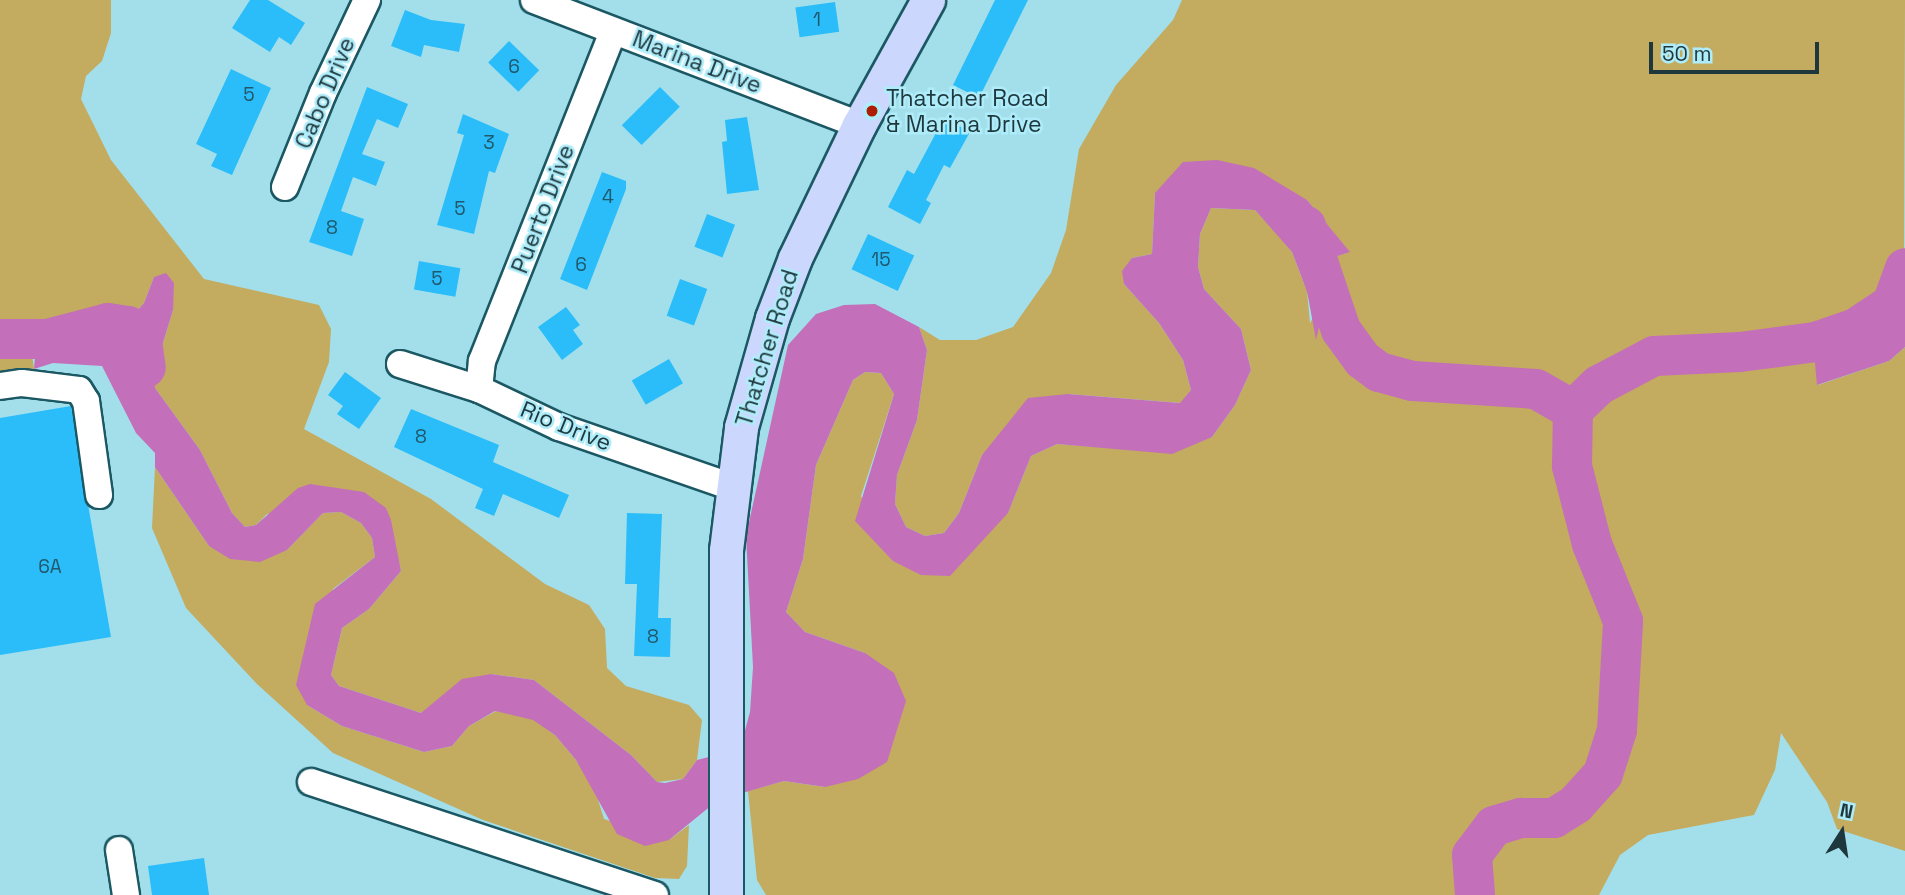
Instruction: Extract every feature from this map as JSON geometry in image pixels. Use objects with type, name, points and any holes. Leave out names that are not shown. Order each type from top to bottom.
[{"type":"main road","name":"Thatcher Road","points":[[726,895],[726,550],[741,427],[772,318],[859,125],[928,0]]},
{"type":"street","name":"Cabo Drive","points":[[285,187],[323,93],[368,0]]},
{"type":"street","name":"Marina Drive","points":[[534,0],[859,125]]},
{"type":"street","name":"Puerto Drive","points":[[479,389],[482,361],[613,31]]},
{"type":"street","name":"Rio Drive","points":[[400,364],[479,389],[559,427],[732,487]]},
{"type":"street","points":[[0,386],[22,383],[79,390],[86,401],[99,495]]},
{"type":"street","points":[[311,782],[655,895]]},
{"type":"street","points":[[119,850],[127,895]]},
{"type":"shaded area","points":[[0,0],[111,0],[111,33],[102,61],[86,76],[81,99],[111,160],[204,279],[319,305],[331,329],[329,362],[304,429],[431,499],[545,584],[589,605],[605,629],[607,668],[626,686],[689,705],[702,720],[697,760],[683,779],[657,782],[631,755],[534,680],[491,674],[421,713],[339,686],[331,675],[342,628],[369,609],[401,571],[386,508],[267,514],[256,525],[245,527],[232,513],[200,450],[155,388],[154,372],[173,310],[154,277],[144,303],[126,323],[114,329],[101,326],[32,354],[34,369],[0,375]]},
{"type":"shaded area","points":[[1182,0],[1905,0],[1904,274],[1885,322],[1813,342],[1818,385],[1889,361],[1905,347],[1905,851],[1837,829],[1827,802],[1781,733],[1775,770],[1754,815],[1648,835],[1620,855],[1599,895],[766,895],[757,880],[748,791],[784,781],[825,787],[865,653],[805,632],[786,612],[803,559],[816,465],[853,380],[865,372],[881,373],[894,394],[861,496],[893,561],[1008,513],[1031,456],[1057,444],[1111,448],[1212,437],[1235,405],[1251,370],[1241,329],[1204,289],[1198,267],[1200,234],[1211,208],[1255,210],[1276,233],[1292,252],[1307,291],[1310,323],[1327,293],[1322,261],[1349,252],[1307,200],[1155,193],[1152,254],[1132,258],[1124,284],[1159,323],[1183,360],[1191,390],[1181,403],[1068,394],[982,455],[959,513],[944,533],[925,536],[906,527],[895,504],[897,475],[917,420],[927,350],[919,327],[940,340],[976,340],[1013,327],[1051,273],[1066,230],[1079,149],[1116,85],[1173,20]]},
{"type":"shaded area","points":[[1217,160],[1254,168],[1307,200],[1350,252],[1322,261],[1327,293],[1316,340],[1307,291],[1292,252],[1255,210],[1211,208],[1200,234],[1198,267],[1204,289],[1241,329],[1251,370],[1235,405],[1212,437],[1172,454],[1057,444],[1031,456],[1008,513],[950,576],[921,575],[893,561],[855,521],[894,394],[881,373],[865,372],[853,380],[816,465],[803,559],[786,612],[805,632],[865,653],[894,673],[906,701],[887,762],[858,779],[825,787],[784,781],[718,800],[669,840],[645,846],[617,834],[576,760],[555,735],[533,720],[495,711],[469,726],[452,746],[424,752],[342,726],[307,705],[296,685],[315,604],[375,557],[372,538],[361,523],[341,512],[323,513],[287,550],[260,562],[230,559],[209,546],[155,467],[155,453],[136,433],[102,366],[53,363],[34,369],[36,343],[47,334],[73,327],[114,329],[126,323],[144,303],[154,277],[166,273],[174,283],[173,310],[154,372],[155,388],[200,450],[232,513],[245,527],[256,525],[298,488],[310,484],[364,492],[386,508],[401,571],[369,609],[342,628],[331,675],[339,686],[421,713],[462,679],[491,674],[534,680],[631,755],[657,782],[665,783],[683,779],[697,760],[740,749],[750,712],[753,667],[746,536],[788,345],[816,314],[844,305],[875,304],[919,327],[927,350],[917,420],[897,475],[895,504],[906,527],[925,536],[944,533],[959,513],[982,455],[1028,398],[1068,394],[1180,403],[1191,390],[1183,360],[1159,323],[1124,284],[1122,271],[1132,258],[1152,254],[1155,193],[1183,162]]},
{"type":"shaded area","points":[[1905,257],[1905,347],[1889,361],[1817,385],[1813,342],[1885,322],[1904,274]]},
{"type":"shaded area","points":[[155,467],[209,546],[287,550],[323,513],[341,512],[361,523],[372,538],[375,557],[333,589],[307,705],[342,726],[424,752],[452,746],[469,726],[496,711],[533,719],[555,735],[576,760],[595,790],[604,819],[669,840],[689,825],[687,866],[679,879],[655,878],[483,820],[333,753],[257,684],[186,608],[152,528]]},
{"type":"building","points":[[250,0],[268,0],[305,23],[291,45],[279,37],[270,52],[232,28]]},
{"type":"building","points":[[995,0],[1028,0],[979,98],[953,85]]},
{"type":"building","points":[[835,2],[839,32],[800,37],[795,8]]},
{"type":"building","points":[[405,10],[431,20],[465,24],[459,52],[424,45],[421,57],[391,46]]},
{"type":"building","points":[[509,41],[539,70],[518,92],[488,63]]},
{"type":"building","points":[[231,69],[271,88],[232,175],[211,166],[217,154],[196,144]]},
{"type":"building","points":[[367,87],[408,104],[398,128],[377,119],[362,154],[385,162],[376,186],[353,177],[341,211],[364,219],[352,256],[309,242]]},
{"type":"building","points":[[660,87],[680,107],[642,145],[622,125]]},
{"type":"building","points":[[463,114],[509,134],[495,173],[489,171],[474,234],[437,225],[464,135],[457,133]]},
{"type":"building","points":[[747,117],[759,190],[727,194],[722,142],[727,141],[725,120]]},
{"type":"building","points":[[944,118],[970,132],[950,168],[944,165],[926,200],[931,203],[920,224],[888,207],[907,170],[914,174]]},
{"type":"building","points":[[602,172],[626,181],[626,189],[587,290],[560,279]]},
{"type":"building","points":[[707,214],[735,225],[722,257],[694,247]]},
{"type":"building","points":[[868,234],[914,256],[898,291],[852,269]]},
{"type":"building","points":[[419,261],[460,268],[455,297],[414,290]]},
{"type":"building","points":[[680,279],[707,289],[694,326],[667,316]]},
{"type":"building","points":[[566,307],[580,325],[573,330],[583,344],[562,360],[538,327]]},
{"type":"building","points":[[669,359],[683,383],[646,405],[632,380]]},
{"type":"building","points":[[345,372],[381,398],[359,429],[337,414],[343,406],[328,395]]},
{"type":"building","points":[[71,406],[111,637],[0,655],[0,418]]},
{"type":"building","points":[[411,409],[499,445],[493,462],[569,495],[559,518],[503,494],[494,516],[475,508],[483,489],[394,447]]},
{"type":"building","points":[[627,513],[662,514],[658,618],[671,618],[670,657],[634,656],[637,584],[625,584]]},
{"type":"building","points":[[204,858],[209,895],[152,895],[148,866]]},
{"type":"waterway","points":[[1306,226],[1341,330],[1363,360],[1379,372],[1413,381],[1536,389],[1573,410]]},
{"type":"waterway","points":[[1475,895],[1472,855],[1494,826],[1521,818],[1554,818],[1576,804],[1603,774],[1617,730],[1623,621],[1592,544],[1572,466],[1573,410],[1599,385],[1654,356],[1740,352],[1816,342],[1856,328],[1892,304],[1905,268]]},
{"type":"waterway","points":[[0,339],[47,339],[108,323],[128,326],[142,341],[146,368]]},
{"type":"place","name":"Thatcher Road & Marina Drive","points":[[872,111]]}]
